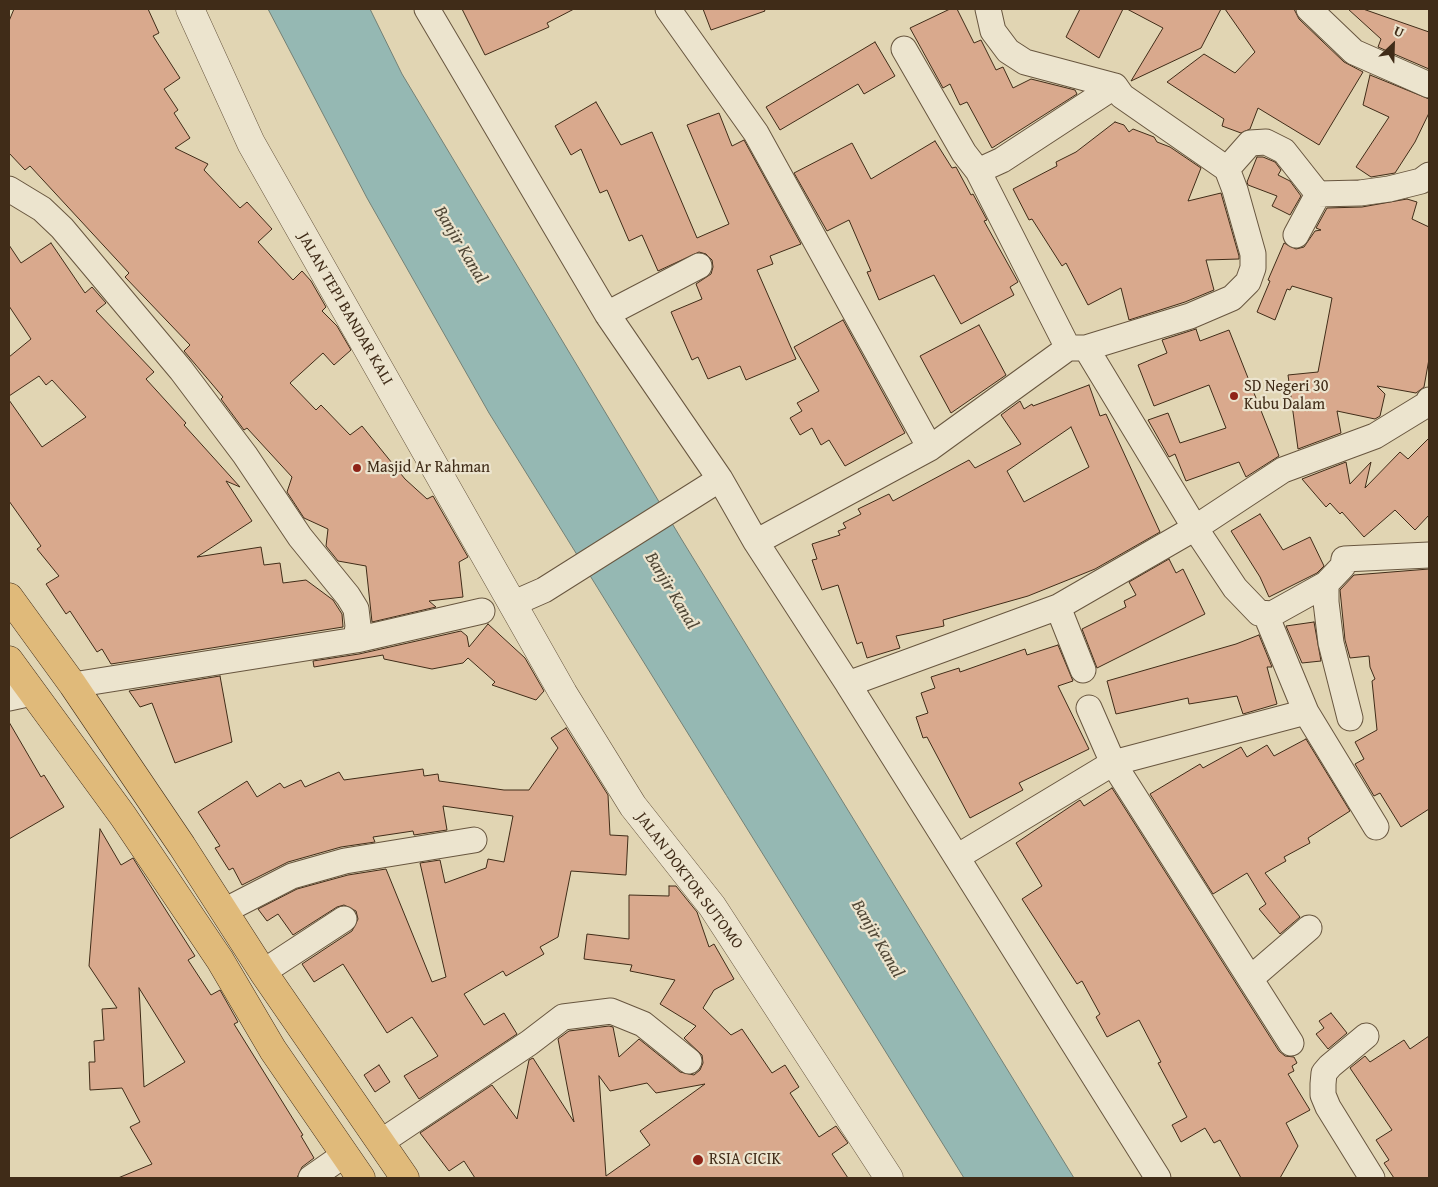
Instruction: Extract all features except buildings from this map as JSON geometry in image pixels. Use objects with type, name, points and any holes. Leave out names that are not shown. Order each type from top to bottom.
[{"type":"main road","points":[[9,597],[73,685],[263,972],[405,1178]]},
{"type":"main road","points":[[9,660],[21,695],[128,824],[220,960],[273,1050],[361,1178]]},
{"type":"main road","points":[[316,1113],[346,1091]]},
{"type":"street","name":"JALAN TEPI BANDAR KALI","points":[[190,9],[251,143],[512,604]]},
{"type":"street","points":[[427,9],[607,314],[718,481],[848,684],[1158,1178]]},
{"type":"street","points":[[668,9],[756,133],[930,448]]},
{"type":"street","points":[[756,542],[930,448],[1077,348],[1190,316],[1232,298],[1248,282],[1253,268],[1253,254],[1235,190],[1227,169],[1122,96],[1115,86],[1025,62],[1008,51],[993,31],[988,9]]},
{"type":"street","points":[[1309,9],[1354,52],[1429,85]]},
{"type":"street","points":[[904,49],[964,153],[978,171],[1077,348],[1235,588],[1253,608],[1266,614],[1272,614],[1326,584],[1342,566],[1344,559],[1429,555]]},
{"type":"street","points":[[978,171],[1002,160],[1115,86]]},
{"type":"street","points":[[1227,169],[1250,143],[1266,142],[1284,151],[1318,194]]},
{"type":"street","points":[[1318,194],[1360,193],[1389,189],[1421,181],[1429,175]]},
{"type":"street","points":[[9,189],[42,209],[62,228],[181,370],[245,455],[300,537],[348,596],[356,609],[358,626],[356,640]]},
{"type":"street","points":[[1296,235],[1318,194]]},
{"type":"street","points":[[607,314],[699,266]]},
{"type":"street","points":[[848,684],[1058,607],[1195,528],[1283,470],[1375,436],[1429,403],[1429,400]]},
{"type":"street","points":[[512,604],[544,590],[718,481]]},
{"type":"street","points":[[1326,584],[1326,602],[1331,643],[1350,718]]},
{"type":"street","name":"JALAN DOKTOR SUTOMO","points":[[512,604],[563,694],[633,806],[712,906],[889,1178]]},
{"type":"street","points":[[1058,607],[1083,670]]},
{"type":"street","points":[[73,685],[356,640],[482,612]]},
{"type":"street","points":[[1266,614],[1306,712],[1376,827]]},
{"type":"street","points":[[1089,708],[1113,763],[1291,1043]]},
{"type":"street","points":[[957,857],[1113,763],[1306,712]]},
{"type":"street","points":[[224,911],[292,876],[345,861],[474,840]]},
{"type":"street","points":[[263,972],[344,920]]},
{"type":"street","points":[[1251,978],[1309,928]]},
{"type":"street","points":[[381,1142],[529,1043],[563,1017],[611,1011],[643,1024],[689,1060]]},
{"type":"street","points":[[1366,1036],[1330,1066],[1324,1073],[1323,1084],[1328,1107],[1372,1178]]},
{"type":"street","points":[[310,1178],[344,1155]]},
{"type":"water","name":"Banjir Kanal","points":[[268,9],[370,9],[402,74],[682,540],[1074,1178],[964,1178],[489,413],[367,198]]},
{"type":"place","name":"SD Negeri 30 Kubu Dalam","points":[[1234,396]]},
{"type":"place","name":"Masjid Ar Rahman","points":[[357,468]]},
{"type":"place","name":"RSIA CICIK","points":[[698,1160]]}]
